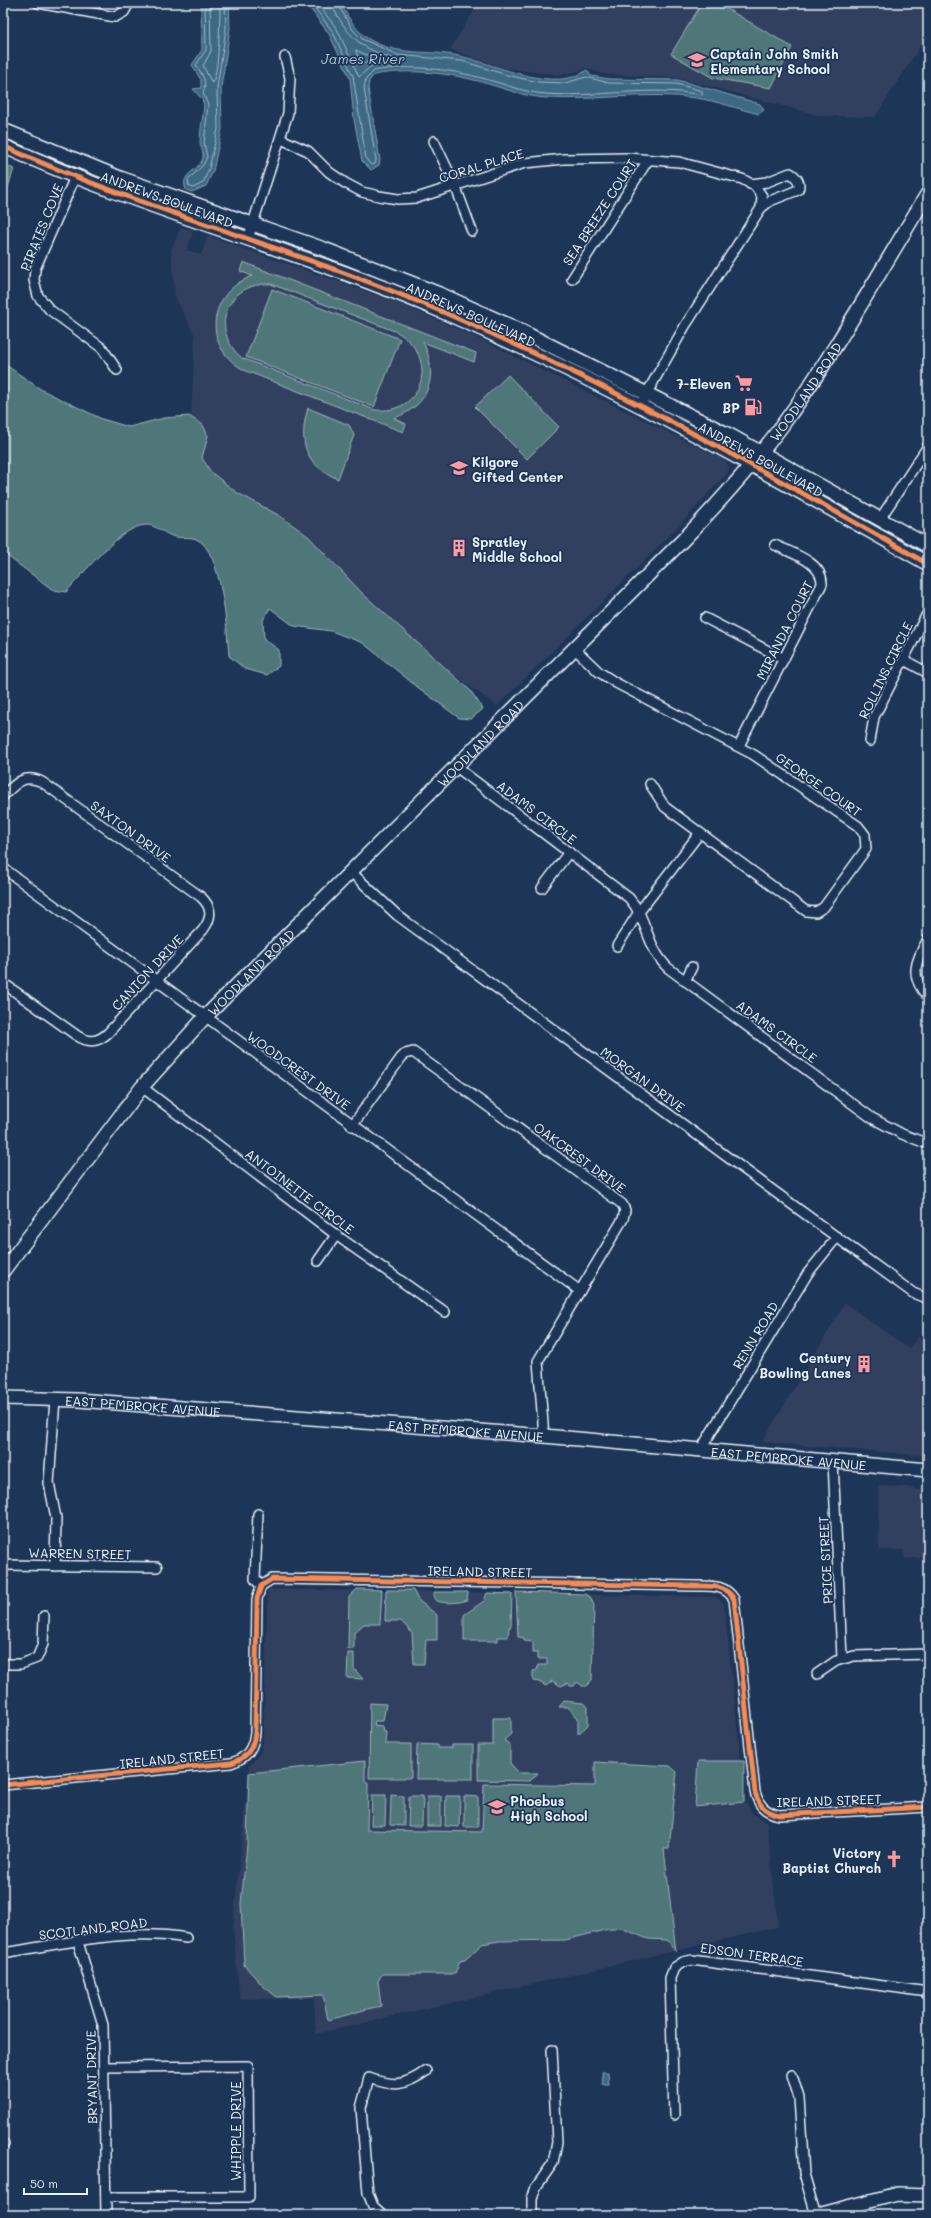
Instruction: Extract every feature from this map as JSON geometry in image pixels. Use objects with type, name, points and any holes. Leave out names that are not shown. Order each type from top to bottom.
[{"type":"main road","name":"ANDREWS BOULEVARD","points":[[3,130],[120,178],[387,272],[442,294],[517,329],[761,452],[928,546]]},
{"type":"main road","name":"ANDREWS BOULEVARD","points":[[3,146],[75,177],[370,282],[443,312],[639,407],[752,464],[928,564]]},
{"type":"main road","name":"WOODLAND ROAD","points":[[3,1271],[142,1087],[205,1017],[683,540],[752,464],[811,383],[928,193]]},
{"type":"main road","name":"EAST PEMBROKE AVENUE","points":[[3,1398],[55,1399],[544,1436],[928,1470]]},
{"type":"main road","points":[[817,2215],[897,2194],[928,2195]]},
{"type":"street","points":[[38,3],[115,17],[124,12],[129,3]]},
{"type":"street","points":[[248,239],[281,139],[291,96],[290,78],[285,57]]},
{"type":"street","name":"CORAL PLACE","points":[[281,139],[308,151],[329,172],[362,192],[398,199],[417,198],[526,163],[564,159],[628,158],[679,162],[742,180],[755,186],[762,196],[761,208]]},
{"type":"street","points":[[434,141],[455,185],[472,231]]},
{"type":"street","name":"SEA BREEZE COURT","points":[[572,279],[648,160]]},
{"type":"street","name":"CORAL PLACE","points":[[639,407],[689,320],[761,208],[770,201],[798,190],[800,186],[799,181],[790,173],[767,182],[750,184]]},
{"type":"street","name":"PIRATES COVE","points":[[75,177],[35,269],[34,280],[38,296],[50,310],[102,348],[117,370]]},
{"type":"street","points":[[880,519],[928,446]]},
{"type":"street","name":"MIRANDA COURT","points":[[739,746],[821,588],[823,580],[820,572],[814,565],[775,545]]},
{"type":"street","name":"ROLLINS CIRCLE","points":[[870,741],[874,717],[928,612]]},
{"type":"street","points":[[705,618],[784,659]]},
{"type":"street","name":"GEORGE COURT","points":[[574,648],[596,669],[616,682],[739,746],[764,761],[858,826],[865,835],[866,849],[827,903],[820,910],[810,913],[800,909],[699,834],[666,807],[650,784]]},
{"type":"street","points":[[904,660],[928,673]]},
{"type":"street","name":"ADAMS CIRCLE","points":[[455,766],[624,894],[639,912],[655,954],[668,968],[872,1118],[902,1134],[928,1144]]},
{"type":"street","name":"SAXTON DRIVE","points":[[3,796],[17,783],[28,778],[42,782],[201,897],[210,907],[211,914]]},
{"type":"street","points":[[616,946],[639,912],[699,834]]},
{"type":"street","points":[[542,888],[569,852]]},
{"type":"street","name":"WOODCREST DRIVE","points":[[3,868],[157,980],[352,1126],[580,1291]]},
{"type":"street","name":"MORGAN DRIVE","points":[[350,871],[397,915],[913,1293],[928,1299]]},
{"type":"street","name":"CANTON DRIVE","points":[[3,983],[76,1035],[87,1041],[94,1042],[108,1033],[204,930],[211,914]]},
{"type":"street","points":[[928,939],[918,958],[916,979],[919,986],[928,997]]},
{"type":"street","points":[[685,980],[692,967]]},
{"type":"street","name":"OAKCREST DRIVE","points":[[352,1126],[401,1058],[408,1052],[417,1053],[622,1204],[625,1210],[623,1219],[538,1361],[544,1436]]},
{"type":"street","name":"ANTOINETTE CIRCLE","points":[[142,1087],[336,1235],[445,1312]]},
{"type":"street","points":[[318,1261],[336,1235]]},
{"type":"street","name":"RENN ROAD","points":[[701,1449],[808,1273],[837,1237]]},
{"type":"street","points":[[55,1399],[48,1483],[56,1518],[55,1566]]},
{"type":"street","name":"PRICE STREET","points":[[833,1461],[842,1658]]},
{"type":"street","points":[[258,1514],[255,1579],[262,1586]]},
{"type":"street","name":"WARREN STREET","points":[[3,1565],[157,1568]]},
{"type":"street","name":"IRELAND STREET","points":[[3,1785],[231,1763],[240,1760],[249,1753],[254,1745],[257,1599],[262,1586],[272,1579],[719,1587],[730,1594],[735,1605],[755,1792],[757,1801],[763,1809],[779,1815],[928,1807]]},
{"type":"street","points":[[3,1664],[21,1664],[37,1658],[43,1644],[44,1616]]},
{"type":"street","points":[[817,1674],[842,1658],[854,1656],[928,1654]]},
{"type":"street","name":"SCOTLAND ROAD","points":[[3,1953],[78,1942],[150,1934],[186,1938]]},
{"type":"street","name":"BRYANT DRIVE","points":[[78,1942],[100,2011],[104,2031],[106,2215]]},
{"type":"street","name":"EDSON TERRACE","points":[[674,2115],[670,1978],[674,1968],[683,1962],[692,1960],[742,1965],[928,1992]]},
{"type":"street","points":[[532,2215],[532,2199],[536,2187],[553,2163],[557,2142],[552,2050]]},
{"type":"street","name":"WHIPPLE DRIVE","points":[[104,2067],[248,2066],[249,2197],[106,2197]]},
{"type":"street","points":[[383,2215],[371,2202],[367,2189],[361,2108],[369,2078],[388,2084],[404,2083],[413,2081],[426,2071]]},
{"type":"street","points":[[792,2075],[799,2098],[804,2174],[817,2215]]},
{"type":"shaded area","name":"Captain John Smith Elementary School","points":[[479,3],[928,3],[928,49],[921,45],[875,117],[821,116],[678,78],[602,74],[588,68],[561,75],[504,68],[450,49]]},
{"type":"shaded area","name":"Kilgore Gifted Center","points":[[181,227],[193,231],[187,250],[201,255],[208,236],[396,302],[476,337],[724,460],[729,466],[728,472],[676,529],[497,706],[188,483],[195,336],[175,296],[171,250]]},
{"type":"shaded area","points":[[845,1303],[909,1349],[918,1337],[928,1345],[928,1456],[762,1442]]},
{"type":"shaded area","points":[[878,1486],[906,1487],[928,1492],[928,1557],[905,1559],[904,1550],[879,1550]]},
{"type":"shaded area","name":"Phoebus High School","points":[[268,1589],[716,1597],[724,1604],[745,1801],[753,1814],[767,1823],[778,1927],[316,2034],[314,1998],[240,1999],[233,1927],[249,1766],[261,1752],[263,1740]]},
{"type":"green space","points":[[702,3],[717,3],[792,47],[771,88],[713,78],[671,54]]},
{"type":"green space","points":[[3,164],[14,169],[3,202]]},
{"type":"green space","points":[[243,262],[476,353],[474,362],[423,342],[428,354],[430,366],[428,388],[416,406],[406,413],[394,418],[406,424],[403,432],[246,371],[231,361],[222,349],[216,335],[215,321],[218,307],[226,295],[237,284],[252,276],[240,271]],"holes":[[[271,284],[397,332],[410,343],[419,355],[422,369],[420,382],[415,394],[405,403],[392,409],[375,410],[242,358],[232,346],[226,334],[225,321],[227,309],[234,299],[243,291],[256,285]]]},
{"type":"green space","points":[[272,289],[400,339],[374,407],[246,357]]},
{"type":"green space","points":[[3,363],[42,390],[102,419],[129,427],[164,418],[189,416],[203,425],[208,436],[202,458],[211,472],[236,492],[280,516],[308,536],[363,594],[470,690],[483,709],[471,719],[459,718],[416,686],[363,643],[331,631],[294,626],[270,608],[263,620],[264,639],[279,650],[279,666],[267,675],[245,669],[229,656],[222,592],[212,558],[205,546],[196,539],[175,537],[150,525],[137,527],[115,541],[93,562],[66,592],[53,590],[3,553]]},
{"type":"green space","points":[[508,375],[559,427],[527,459],[475,407]]},
{"type":"green space","points":[[308,408],[349,425],[354,435],[338,479],[318,466],[306,451],[304,431]]},
{"type":"green space","points":[[357,1589],[382,1590],[380,1624],[364,1624],[354,1633],[354,1649],[348,1649],[349,1597]]},
{"type":"green space","points":[[386,1590],[413,1590],[418,1600],[437,1615],[437,1640],[426,1640],[424,1664],[414,1664],[412,1633],[401,1621],[385,1621]]},
{"type":"green space","points":[[434,1592],[468,1592],[467,1600],[448,1603],[437,1601]]},
{"type":"green space","points":[[516,1592],[585,1594],[591,1598],[594,1606],[592,1680],[586,1686],[576,1683],[574,1686],[570,1686],[568,1683],[561,1686],[552,1681],[546,1686],[539,1682],[533,1681],[533,1671],[537,1670],[538,1665],[547,1665],[547,1659],[537,1659],[537,1653],[533,1653],[533,1642],[524,1641],[524,1638],[518,1637]]},
{"type":"green space","points":[[487,1593],[512,1594],[511,1627],[509,1627],[508,1637],[498,1637],[498,1641],[464,1641],[464,1615],[484,1601]]},
{"type":"green space","points":[[348,1653],[354,1653],[354,1669],[363,1679],[347,1678]]},
{"type":"green space","points":[[564,1701],[583,1703],[588,1707],[588,1725],[578,1734],[578,1718],[568,1707],[559,1707]]},
{"type":"green space","points":[[370,1703],[386,1704],[383,1721],[375,1721],[374,1725],[383,1726],[384,1732],[386,1732],[385,1744],[411,1744],[411,1778],[369,1778]]},
{"type":"green space","points":[[493,1718],[511,1718],[511,1734],[504,1740],[510,1745],[510,1763],[519,1773],[538,1773],[530,1781],[478,1780],[478,1745],[493,1745]]},
{"type":"green space","points":[[417,1744],[438,1745],[438,1748],[452,1748],[452,1745],[473,1745],[473,1779],[416,1779]]},
{"type":"green space","points":[[365,1761],[365,1782],[368,1782],[367,1830],[482,1832],[484,1784],[595,1786],[595,1762],[670,1766],[677,1772],[669,1849],[664,1849],[676,1952],[667,1940],[648,1939],[621,1928],[605,1930],[565,1940],[499,1941],[482,1944],[465,1960],[460,1961],[455,1974],[382,1974],[378,1981],[381,2006],[328,2020],[323,1995],[277,1997],[263,1986],[244,1965],[241,1903],[247,1845],[249,1773]]},
{"type":"green space","points":[[698,1761],[744,1761],[744,1802],[695,1807]]},
{"type":"green space","points":[[372,1795],[386,1795],[385,1825],[371,1825]]},
{"type":"green space","points":[[391,1795],[404,1796],[404,1826],[390,1825]]},
{"type":"green space","points":[[409,1796],[423,1796],[422,1826],[408,1826]]},
{"type":"green space","points":[[427,1796],[441,1796],[441,1826],[427,1826]]},
{"type":"green space","points":[[446,1796],[460,1796],[459,1827],[445,1826]]},
{"type":"green space","points":[[464,1796],[478,1797],[478,1827],[464,1827]]},
{"type":"water","points":[[201,3],[229,3],[230,28],[221,88],[222,129],[213,171],[206,186],[192,192],[186,190],[185,179],[198,166],[203,157],[200,133],[204,105],[202,99],[193,89],[201,88],[201,80],[192,65],[202,50]]},
{"type":"water","name":"James River","points":[[306,3],[340,3],[354,25],[363,35],[385,47],[397,50],[441,53],[464,57],[526,76],[543,79],[574,77],[587,70],[591,76],[609,79],[678,80],[760,104],[764,110],[759,114],[712,101],[678,96],[659,95],[566,99],[547,98],[531,96],[472,79],[444,74],[415,72],[387,73],[374,75],[369,81],[368,88],[380,160],[379,165],[371,170],[362,161],[354,119],[350,78],[329,34]]},
{"type":"water","points":[[602,2072],[608,2072],[609,2084],[603,2084]]},
{"type":"cycle path","points":[[3,146],[112,191],[334,269],[389,290],[505,340],[567,369],[689,431],[928,564]]},
{"type":"cycle path","points":[[3,1785],[231,1763],[245,1756],[253,1744],[255,1733],[257,1599],[261,1586],[272,1579],[706,1586],[721,1588],[730,1594],[734,1599],[755,1792],[758,1801],[763,1808],[779,1815],[928,1807]]},
{"type":"place","name":"Captain John Smith Elementary School","points":[[697,60]]},
{"type":"place","name":"7-Eleven","points":[[744,383]]},
{"type":"place","name":"BP","points":[[753,407]]},
{"type":"place","name":"Kilgore Gifted Center","points":[[459,468]]},
{"type":"place","name":"Spratley Middle School","points":[[459,548]]},
{"type":"place","name":"Century Bowling Lanes","points":[[864,1364]]},
{"type":"place","name":"Phoebus High School","points":[[497,1807]]},
{"type":"place","name":"Victory Baptist Church","points":[[894,1859]]}]
